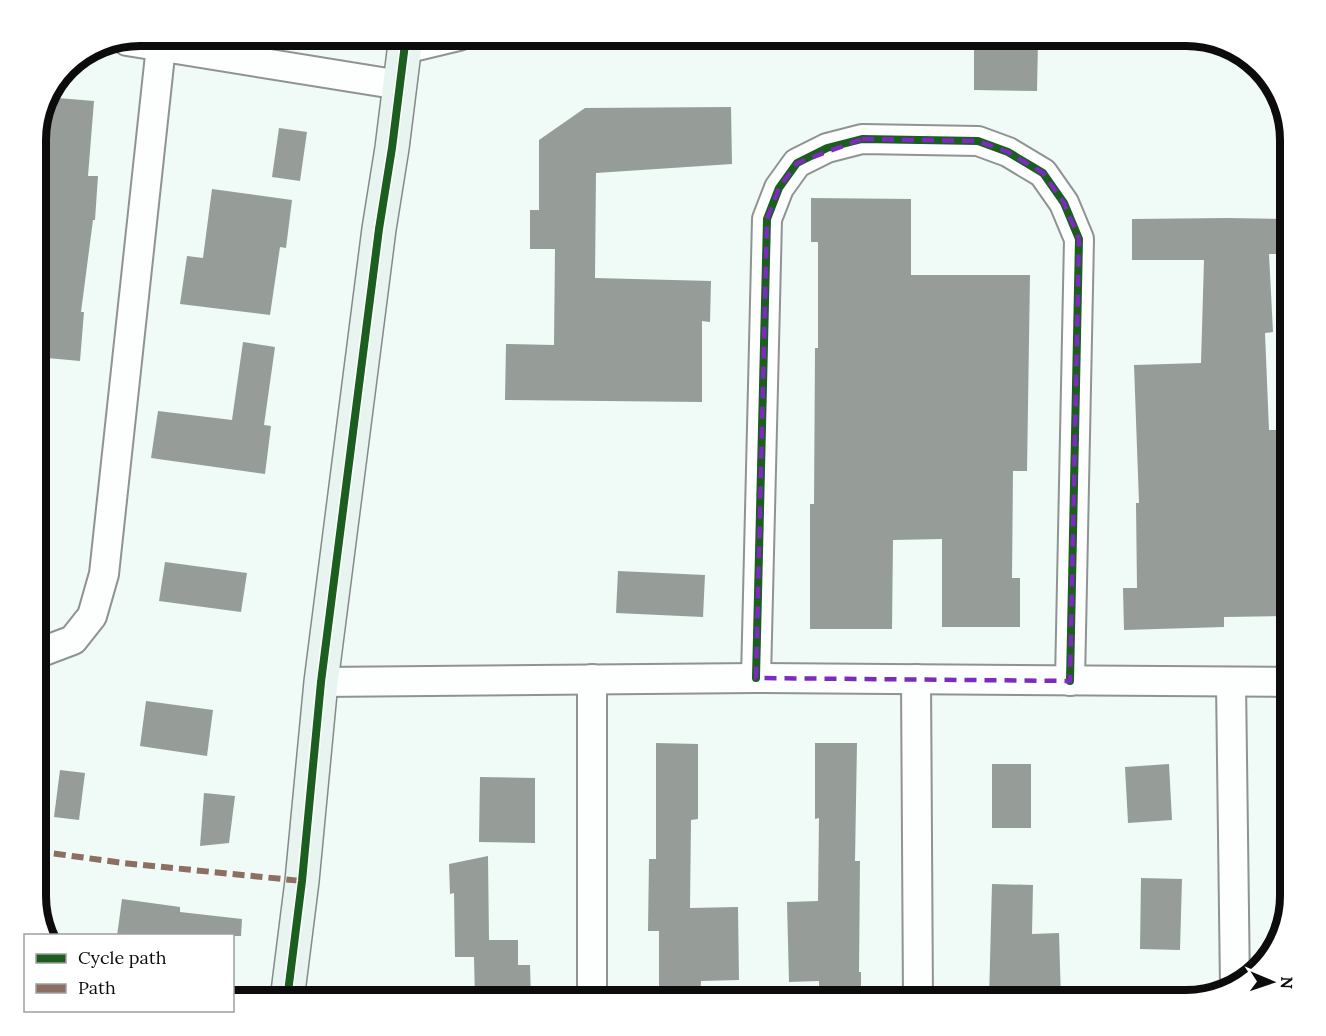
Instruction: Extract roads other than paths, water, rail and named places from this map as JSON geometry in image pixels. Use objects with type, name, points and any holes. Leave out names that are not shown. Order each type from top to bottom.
[{"type":"street","points":[[47,650],[73,640],[93,616],[104,574],[161,47]]},
{"type":"street","points":[[167,47],[400,85]]},
{"type":"street","points":[[288,990],[302,881],[321,682],[404,47]]},
{"type":"street","points":[[756,678],[767,219],[778,188],[797,163],[827,148],[862,139],[978,141],[1008,152],[1043,172],[1064,203],[1079,239],[1070,681]]},
{"type":"street","points":[[321,682],[756,678],[1280,682]]},
{"type":"street","points":[[592,679],[592,990]]},
{"type":"street","points":[[916,680],[918,990]]},
{"type":"street","points":[[1231,682],[1235,975]]}]
